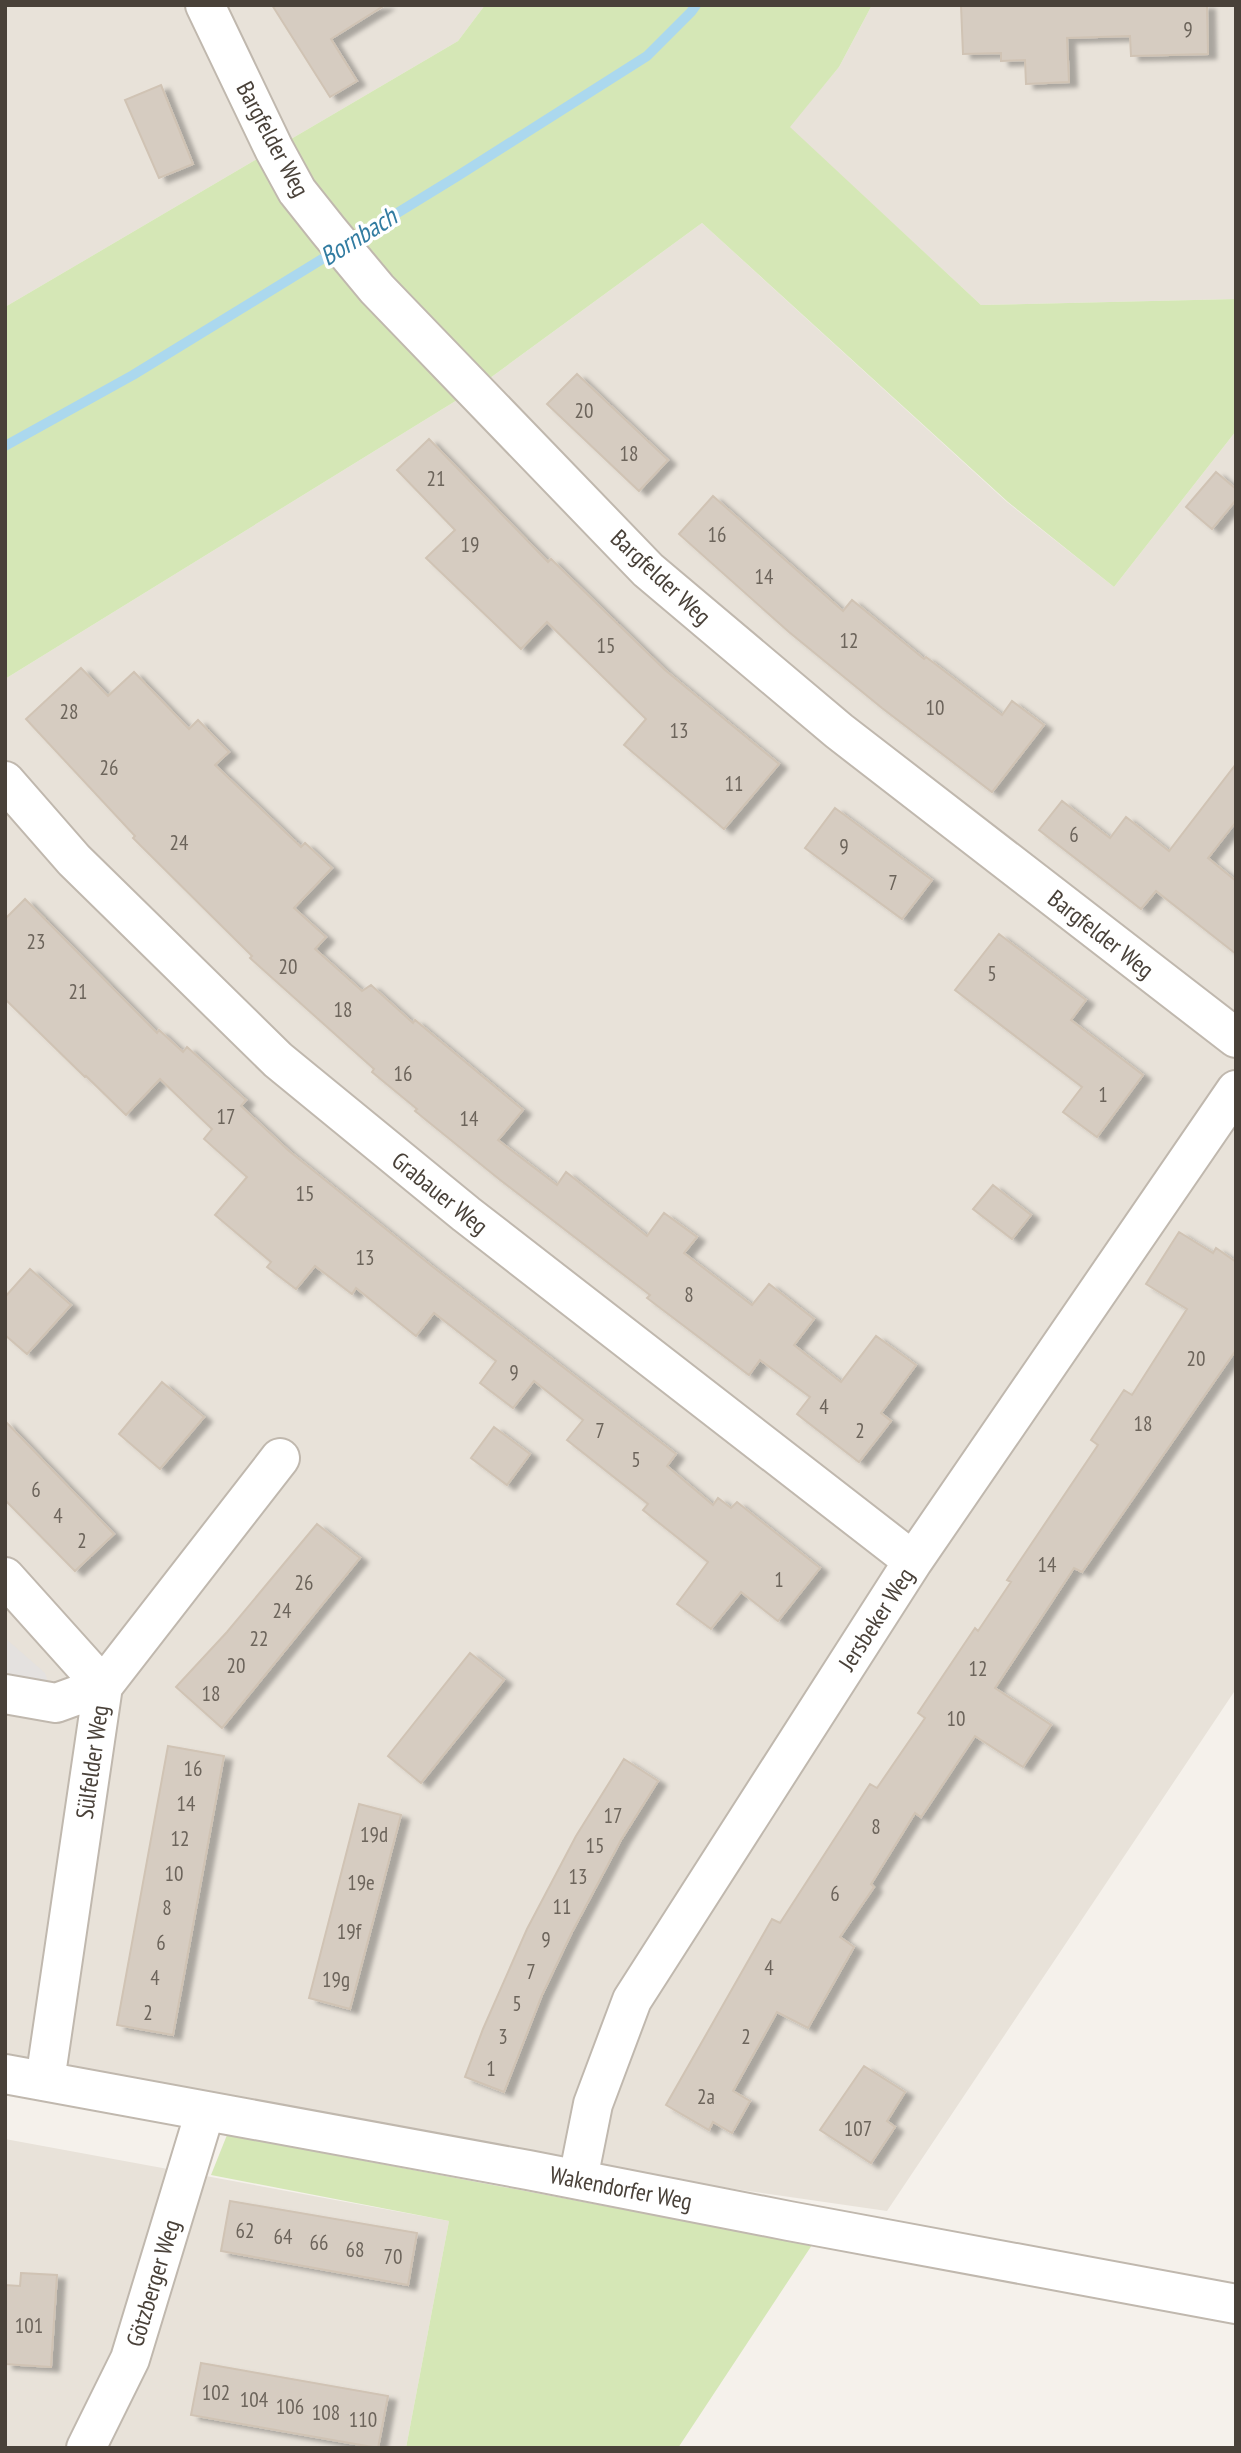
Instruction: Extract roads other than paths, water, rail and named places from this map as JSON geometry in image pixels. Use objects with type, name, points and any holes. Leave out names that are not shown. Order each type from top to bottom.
[{"type":"street","name":"Bargfelder Weg","points":[[205,5],[297,191],[356,265],[648,570],[839,731],[1236,1038]]},
{"type":"street","name":"Grabauer Weg","points":[[5,781],[74,860],[278,1060],[466,1214],[913,1561]]},
{"type":"street","name":"Jersbeker Weg","points":[[578,2179],[593,2104],[632,2000],[913,1561],[1236,1090]]},
{"type":"street","name":"Sülfelder Weg","points":[[45,2081],[103,1686],[280,1458]]},
{"type":"street","points":[[5,1577],[103,1686],[56,1703],[5,1694]]},
{"type":"street","name":"Wakendorfer Weg","points":[[5,2074],[1236,2304]]},
{"type":"street","name":"Götzberger Weg","points":[[86,2448],[130,2359],[205,2112]]},
{"type":"waterway","name":"Bornbach","points":[[5,446],[133,375],[647,56],[696,5]]}]
